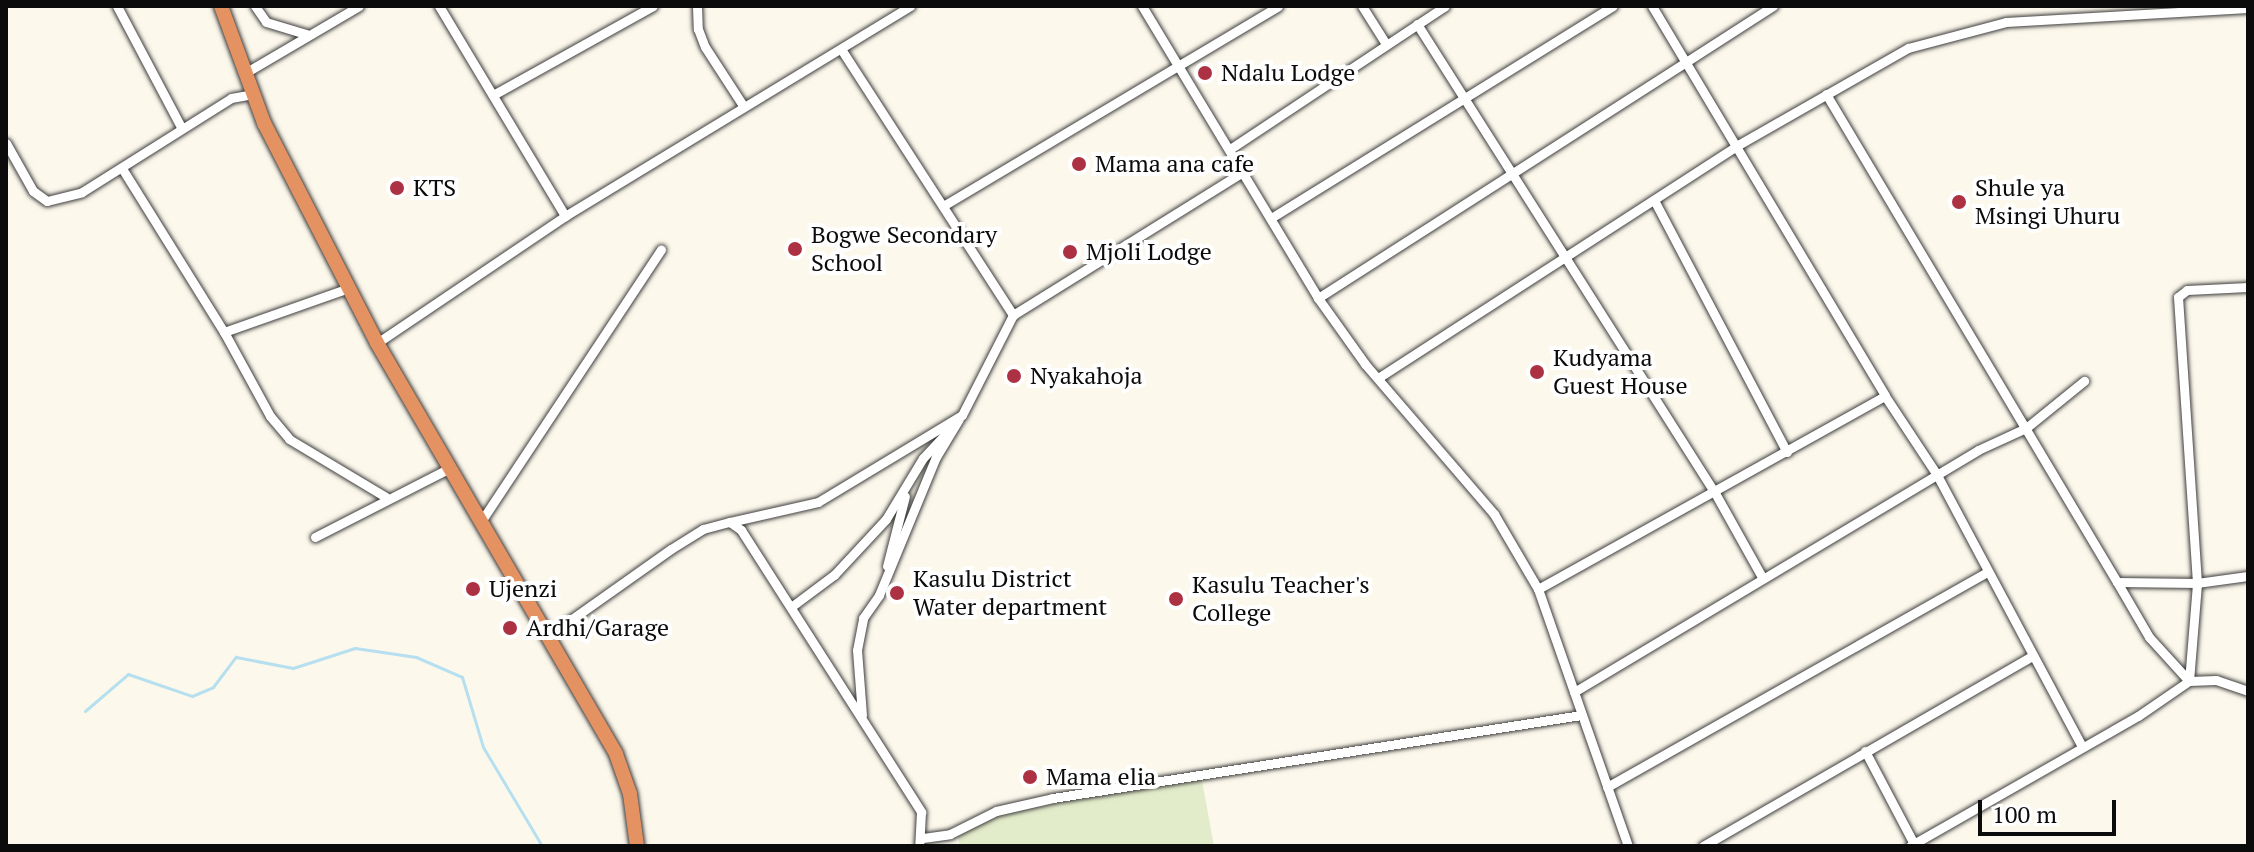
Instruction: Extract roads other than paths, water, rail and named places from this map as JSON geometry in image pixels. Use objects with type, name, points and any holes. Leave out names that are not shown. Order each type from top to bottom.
[{"type":"highway","points":[[221,6],[253,94],[377,343],[616,754],[630,794],[637,846]]},
{"type":"street","points":[[117,6],[181,127]]},
{"type":"street","points":[[255,6],[266,22],[306,34]]},
{"type":"street","points":[[245,73],[306,34],[359,6]]},
{"type":"street","points":[[439,6],[565,216]]},
{"type":"street","points":[[493,95],[653,6]]},
{"type":"street","points":[[697,6],[698,29],[705,47],[742,104]]},
{"type":"street","points":[[377,343],[565,216],[742,104],[910,6]]},
{"type":"street","points":[[1142,6],[1318,298],[1378,378],[1494,514],[1538,589],[1628,846]]},
{"type":"street","points":[[943,206],[1278,6]]},
{"type":"street","points":[[1362,6],[1386,44]]},
{"type":"street","points":[[1230,149],[1445,6]]},
{"type":"street","points":[[1271,218],[1613,6]]},
{"type":"street","points":[[1652,6],[1738,145],[1885,396],[1937,475],[1986,573],[2081,745]]},
{"type":"street","points":[[1318,298],[1773,6]]},
{"type":"street","points":[[1378,378],[1738,145],[1908,48],[1991,25],[2248,8]]},
{"type":"street","points":[[1417,24],[1463,101],[1715,493],[1763,579]]},
{"type":"street","points":[[841,49],[1013,315]]},
{"type":"street","points":[[6,143],[33,191],[47,201],[82,192],[123,170],[142,150],[231,98],[253,94]]},
{"type":"street","points":[[1826,94],[2149,637],[2189,681]]},
{"type":"street","points":[[123,170],[224,332],[270,416],[289,439],[386,497]]},
{"type":"street","points":[[864,722],[858,634],[906,539],[936,457],[962,415],[1013,315],[1243,172]]},
{"type":"street","points":[[1654,200],[1787,452]]},
{"type":"street","points":[[480,523],[661,250]]},
{"type":"street","points":[[2189,681],[2197,583],[2178,297],[2187,290],[2248,287]]},
{"type":"street","points":[[224,332],[349,288]]},
{"type":"street","points":[[1574,692],[1937,475],[2026,428],[2084,381]]},
{"type":"street","points":[[1538,589],[1885,396]]},
{"type":"street","points":[[548,636],[703,529],[818,502],[962,415]]},
{"type":"street","points":[[791,607],[834,575],[893,510],[923,458],[955,425]]},
{"type":"street","points":[[315,537],[386,497],[448,469]]},
{"type":"street","points":[[886,574],[905,487]]},
{"type":"street","points":[[730,522],[741,530],[921,812],[921,842],[950,834],[996,811],[1053,798],[1581,715]]},
{"type":"street","points":[[1607,787],[1986,573]]},
{"type":"street","points":[[2117,582],[2197,583],[2248,576]]},
{"type":"street","points":[[1703,846],[2032,656]]},
{"type":"street","points":[[1865,751],[1912,845],[2189,681],[2216,680],[2248,691]]},
{"type":"waterway","points":[[85,711],[128,674],[192,696],[213,687],[236,657],[293,668],[355,648],[416,657],[462,677],[483,747],[542,846]]},
{"type":"place","name":"Ndalu Lodge","points":[[1205,73]]},
{"type":"place","name":"Mama ana cafe","points":[[1079,164]]},
{"type":"place","name":"KTS","points":[[397,188]]},
{"type":"place","name":"Shule ya Msingi Uhuru","points":[[1959,202]]},
{"type":"place","name":"Bogwe Secondary School","points":[[795,249]]},
{"type":"place","name":"Mjoli Lodge","points":[[1070,252]]},
{"type":"place","name":"Kudyama Guest House","points":[[1537,372]]},
{"type":"place","name":"Nyakahoja","points":[[1014,376]]},
{"type":"place","name":"Ujenzi","points":[[473,589]]},
{"type":"place","name":"Kasulu District Water department","points":[[897,593]]},
{"type":"place","name":"Kasulu Teacher's College","points":[[1176,599]]},
{"type":"place","name":"Ardhi/Garage","points":[[510,628]]},
{"type":"place","name":"Mama elia","points":[[1030,777]]}]
